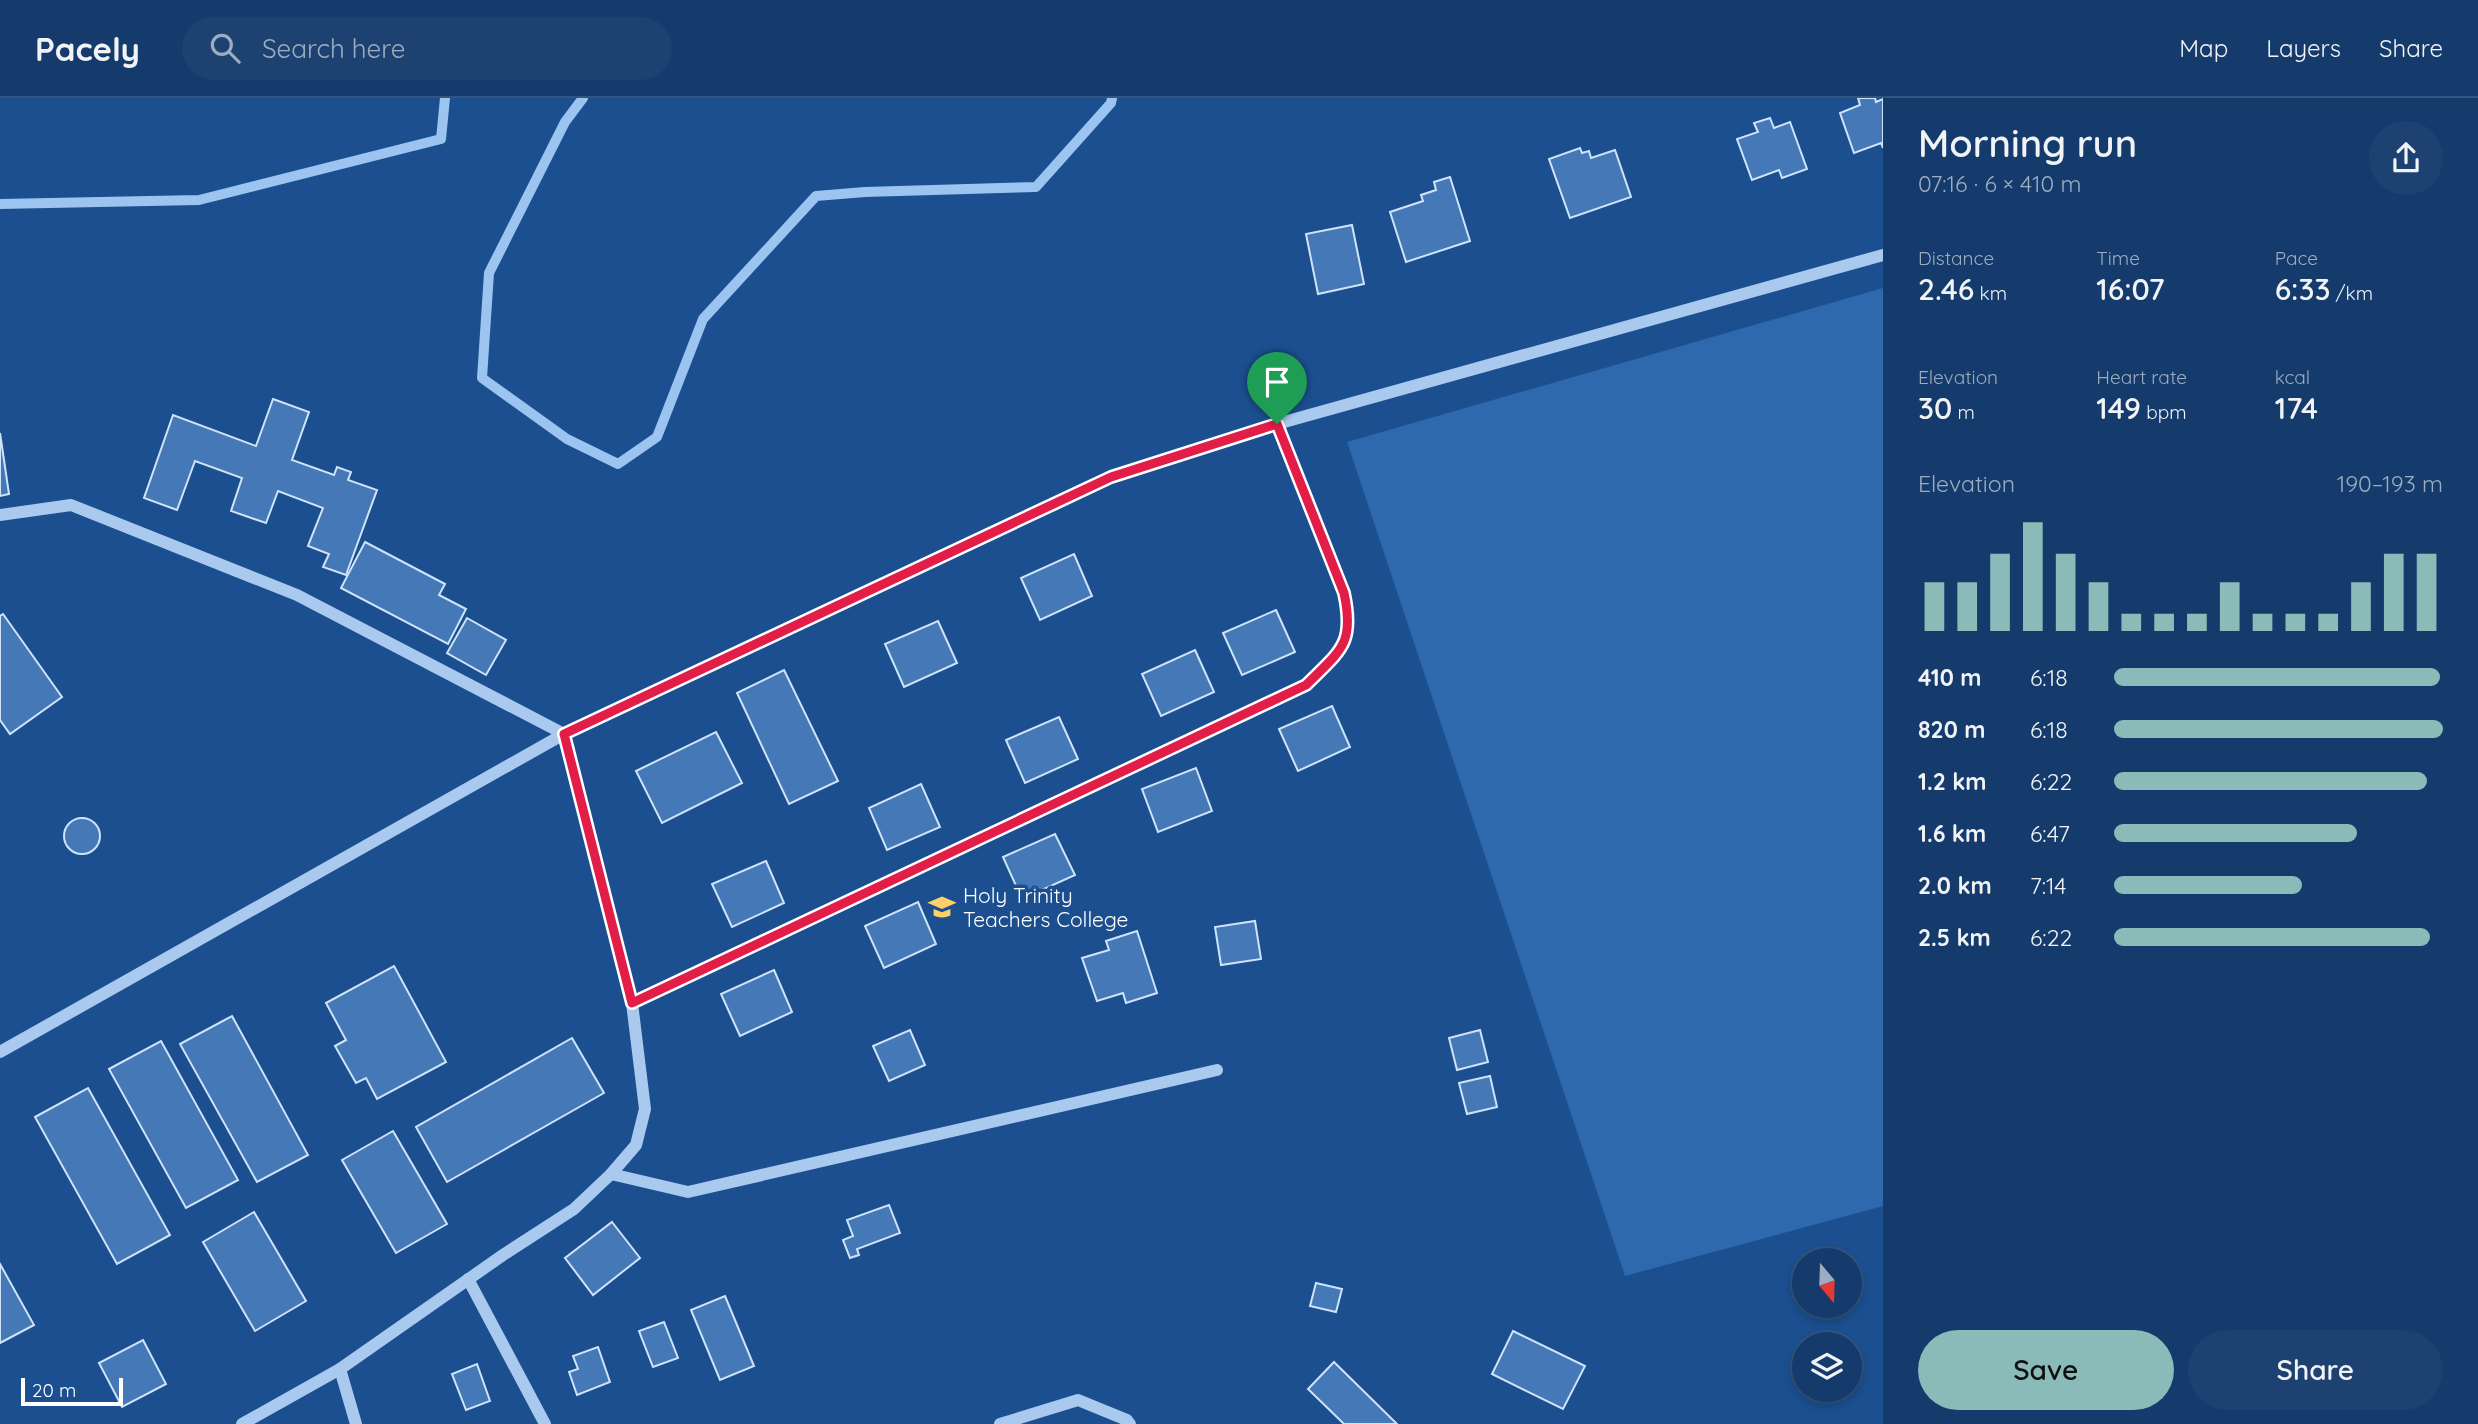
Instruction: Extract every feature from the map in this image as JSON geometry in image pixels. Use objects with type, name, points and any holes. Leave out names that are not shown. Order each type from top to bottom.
[{"type":"street","points":[[0,1052],[564,734],[1111,477],[1277,424],[1883,255]]},
{"type":"street","points":[[632,1003],[1306,685],[1333,658],[1348,635],[1349,616],[1344,593],[1277,424]]},
{"type":"street","points":[[0,515],[71,505],[297,595],[564,734],[632,1003],[645,1109],[636,1144],[611,1174],[574,1209],[340,1369],[242,1424]]},
{"type":"street","points":[[611,1174],[688,1192],[1217,1070]]},
{"type":"street","points":[[468,1279],[545,1424]]},
{"type":"street","points":[[340,1369],[356,1424]]},
{"type":"street","points":[[1000,1424],[1078,1400],[1127,1420],[1130,1424]]},
{"type":"shaded area","points":[[1883,288],[1883,1206],[1625,1276],[1347,442]]},
{"type":"building","points":[[1858,98],[1875,98],[1876,102],[1883,99],[1883,148],[1881,143],[1854,153],[1840,113],[1860,105]]},
{"type":"building","points":[[1770,118],[1774,128],[1790,122],[1807,169],[1782,178],[1779,170],[1752,180],[1737,139],[1758,132],[1754,123]]},
{"type":"building","points":[[1580,148],[1582,153],[1589,151],[1591,158],[1615,150],[1631,197],[1570,218],[1549,159]]},
{"type":"building","points":[[1450,177],[1470,241],[1406,262],[1390,212],[1423,201],[1421,195],[1436,190],[1434,182]]},
{"type":"building","points":[[1352,225],[1364,284],[1318,294],[1306,234]]},
{"type":"building","points":[[273,399],[309,412],[292,460],[334,475],[337,467],[351,472],[348,480],[377,490],[346,575],[323,567],[329,554],[308,546],[323,508],[278,491],[266,523],[231,511],[242,478],[195,461],[177,510],[144,498],[173,415],[256,446]]},
{"type":"building","points":[[0,433],[9,494],[0,496]]},
{"type":"building","points":[[365,542],[445,584],[439,595],[466,609],[448,644],[341,588]]},
{"type":"building","points":[[1074,554],[1092,596],[1040,620],[1021,578]]},
{"type":"building","points":[[1276,610],[1295,652],[1242,675],[1223,633]]},
{"type":"building","points":[[3,614],[62,697],[10,734],[0,720],[0,616]]},
{"type":"building","points":[[467,618],[506,640],[486,675],[447,653]]},
{"type":"building","points":[[938,621],[957,663],[904,687],[885,644]]},
{"type":"building","points":[[1195,650],[1214,692],[1161,716],[1142,674]]},
{"type":"building","points":[[784,670],[838,781],[789,804],[737,693]]},
{"type":"building","points":[[1332,706],[1350,747],[1298,771],[1279,729]]},
{"type":"building","points":[[1059,717],[1078,759],[1025,783],[1006,740]]},
{"type":"building","points":[[716,732],[742,783],[662,823],[636,771]]},
{"type":"building","points":[[1196,768],[1212,811],[1158,832],[1142,789]]},
{"type":"building","points":[[921,784],[940,827],[887,850],[869,808]]},
{"type":"building","points":[[82,818],[94,824],[100,836],[94,848],[82,854],[70,848],[64,836],[70,824]]},
{"type":"building","points":[[1055,834],[1075,875],[1022,899],[1003,857]]},
{"type":"building","points":[[766,861],[784,903],[732,927],[712,884]]},
{"type":"building","points":[[918,902],[936,944],[884,968],[865,926]]},
{"type":"building","points":[[1255,921],[1261,959],[1221,965],[1215,927]]},
{"type":"building","points":[[1137,931],[1157,993],[1126,1003],[1123,993],[1097,1001],[1082,958],[1109,950],[1106,941]]},
{"type":"building","points":[[394,966],[446,1062],[377,1099],[366,1078],[356,1083],[335,1046],[346,1040],[326,1003]]},
{"type":"building","points":[[774,970],[792,1012],[740,1036],[721,994]]},
{"type":"building","points":[[232,1016],[308,1155],[257,1182],[180,1044]]},
{"type":"building","points":[[910,1030],[925,1065],[889,1081],[873,1046]]},
{"type":"building","points":[[1480,1030],[1488,1062],[1457,1070],[1449,1038]]},
{"type":"building","points":[[572,1038],[604,1093],[447,1182],[416,1127]]},
{"type":"building","points":[[161,1041],[238,1180],[186,1208],[109,1069]]},
{"type":"building","points":[[1490,1076],[1497,1107],[1467,1114],[1459,1083]]},
{"type":"building","points":[[88,1088],[170,1235],[117,1264],[35,1117]]},
{"type":"building","points":[[393,1131],[447,1224],[396,1253],[342,1160]]},
{"type":"building","points":[[889,1205],[900,1233],[857,1249],[859,1255],[850,1258],[843,1240],[853,1236],[847,1220]]},
{"type":"building","points":[[254,1212],[306,1301],[255,1331],[203,1242]]},
{"type":"building","points":[[612,1222],[640,1258],[593,1295],[565,1258]]},
{"type":"building","points":[[0,1264],[34,1325],[0,1343]]},
{"type":"building","points":[[1316,1283],[1342,1289],[1336,1312],[1310,1306]]},
{"type":"building","points":[[725,1296],[754,1366],[720,1380],[691,1310]]},
{"type":"building","points":[[664,1322],[678,1358],[653,1367],[639,1331]]},
{"type":"building","points":[[1513,1331],[1585,1366],[1563,1409],[1492,1374]]},
{"type":"building","points":[[143,1340],[166,1384],[122,1407],[99,1363]]},
{"type":"building","points":[[598,1347],[610,1382],[577,1395],[569,1372],[578,1369],[573,1356]]},
{"type":"building","points":[[1334,1362],[1397,1424],[1344,1424],[1308,1389]]},
{"type":"building","points":[[477,1364],[490,1401],[466,1410],[452,1374]]},
{"type":"waterway","points":[[0,204],[199,200],[441,139],[445,98]]},
{"type":"waterway","points":[[583,98],[565,122],[489,273],[482,378],[567,439],[618,464],[657,437],[703,319],[816,196],[1036,187],[1111,103],[1112,98]]},
{"type":"place","name":"Holy Trinity Teachers College","points":[[942,907]]},
{"type":"route","points":[[1277,424],[1344,593],[1349,616],[1348,635],[1333,658],[1306,685],[632,1003],[564,734],[1111,477],[1277,424]]}]
